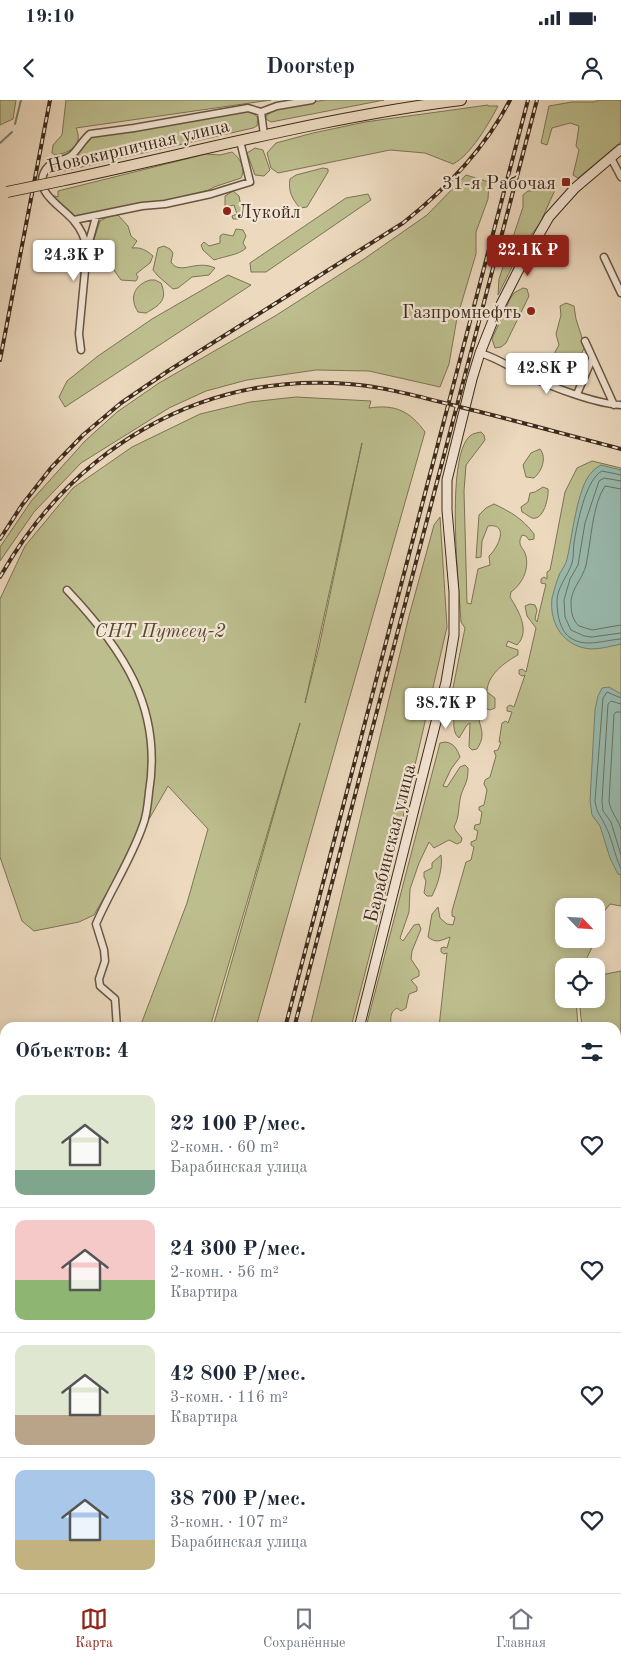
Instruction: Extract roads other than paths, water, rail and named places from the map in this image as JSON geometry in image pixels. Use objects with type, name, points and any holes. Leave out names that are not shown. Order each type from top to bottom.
[{"type":"main road","name":"Новокирпичная улица","points":[[3,193],[264,135],[401,108],[461,100]]},
{"type":"main road","name":"Барабинская улица","points":[[361,1022],[446,682],[454,622],[447,480],[480,353],[505,296],[540,229],[560,203],[621,149]]},
{"type":"street","points":[[87,249],[85,239],[74,220],[48,197],[44,189],[43,178],[45,170],[50,164],[73,154],[90,134],[248,108],[261,112],[276,106],[312,100]]},
{"type":"street","points":[[261,112],[264,135]]},
{"type":"street","points":[[74,220],[203,196],[250,182],[240,141]]},
{"type":"street","points":[[611,158],[621,177]]},
{"type":"street","points":[[81,350],[80,334],[87,249],[96,217]]},
{"type":"street","points":[[604,257],[621,294]]},
{"type":"street","points":[[585,341],[592,359],[617,405]]},
{"type":"street","points":[[480,353],[492,356],[529,376],[577,394],[617,405]]},
{"type":"street","points":[[577,394],[592,359]]},
{"type":"street","points":[[67,590],[94,620],[133,676],[141,695],[151,738],[154,763],[144,824],[96,924],[104,950],[105,961],[99,979],[100,986],[115,999],[117,1022]]},
{"type":"water","points":[[601,465],[621,470],[621,644],[591,649],[573,644],[560,633],[553,617],[552,598],[559,576],[567,561],[582,489],[593,471]]},
{"type":"water","points":[[609,687],[621,694],[621,875],[618,874],[610,858],[600,826],[592,815],[590,801],[595,710],[602,688]]},
{"type":"waterway","points":[[15,124],[21,100]]},
{"type":"waterway","points":[[0,143],[12,132]]},
{"type":"railway","points":[[0,360],[50,100]]},
{"type":"railway","points":[[0,539],[22,505],[51,468],[83,435],[121,403],[168,371],[403,223],[463,167],[489,135],[510,100]]},
{"type":"railway","points":[[287,1022],[528,100]]},
{"type":"railway","points":[[296,1022],[537,100]]},
{"type":"railway","points":[[0,577],[30,531],[64,491],[103,457],[146,428],[192,406],[241,391],[294,384],[349,384],[377,388],[500,417],[621,449]]},
{"type":"place","name":"31-я Рабочая","points":[[566,182]]},
{"type":"place","name":"Лукойл","points":[[227,211]]},
{"type":"place","name":"Газпромнефть","points":[[531,311]]},
{"type":"park label","name":"СНТ Путеец-2","points":[[160,630]]}]
